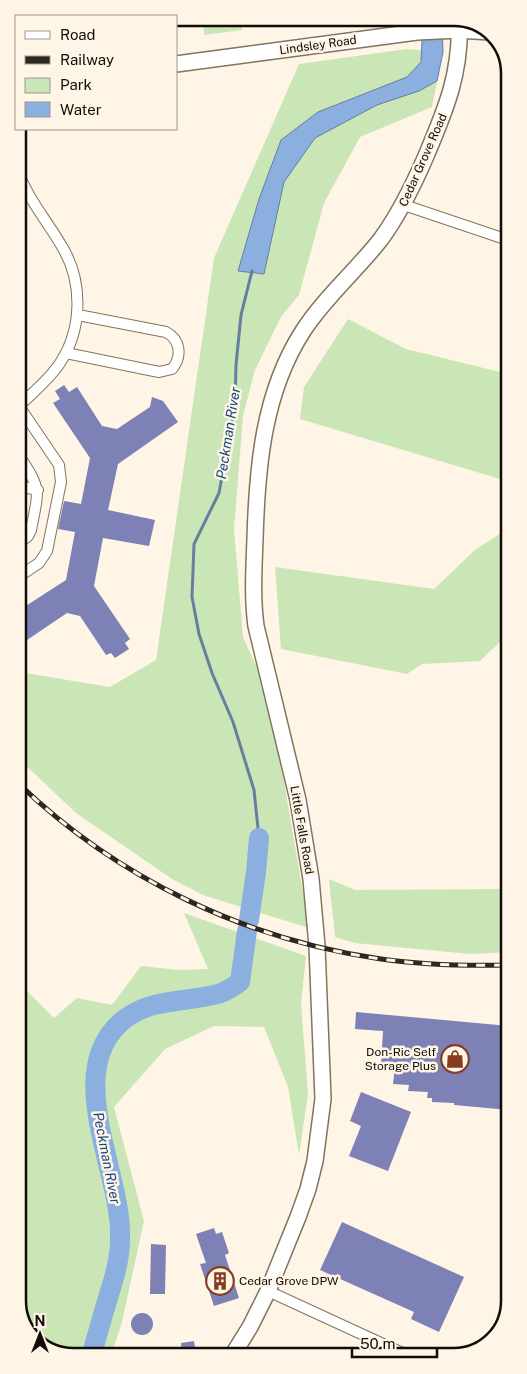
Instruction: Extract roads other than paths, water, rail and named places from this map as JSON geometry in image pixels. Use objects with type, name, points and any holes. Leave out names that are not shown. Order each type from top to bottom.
[{"type":"street","points":[[408,26],[412,33]]},
{"type":"street","name":"Lindsley Road","points":[[178,64],[456,26]]},
{"type":"street","name":"Cedar Grove Road","points":[[322,306],[380,239],[404,206],[447,107],[458,56],[456,26]]},
{"type":"street","points":[[26,189],[69,260],[75,282],[78,315],[66,354],[52,374],[26,398]]},
{"type":"street","points":[[404,206],[501,238]]},
{"type":"street","name":"Little Falls Road","points":[[237,1348],[268,1291],[295,1226],[312,1175],[322,1120],[324,1078],[316,920],[311,879],[298,800],[256,626],[254,608],[256,495],[259,460],[265,426],[273,397],[285,366],[303,332],[322,306]]},
{"type":"street","points":[[66,354],[158,372],[168,371],[177,360],[179,349],[177,342],[175,338],[166,332],[78,315]]},
{"type":"street","points":[[26,418],[59,466],[61,482],[47,551],[39,563],[26,572]]},
{"type":"street","points":[[26,466],[38,490],[31,530],[26,538]]},
{"type":"street","points":[[26,488],[38,490]]},
{"type":"street","points":[[26,529],[31,530]]},
{"type":"street","points":[[268,1291],[392,1348]]},
{"type":"water","points":[[423,26],[442,26],[443,52],[437,81],[419,91],[377,105],[315,138],[284,182],[264,274],[238,271],[259,199],[281,140],[318,112],[407,77],[421,62]]},
{"type":"waterway","name":"Peckman River","points":[[252,271],[241,315],[236,365],[235,405],[219,493],[194,544],[192,597],[199,634],[212,673],[233,722],[254,790],[259,838]]},
{"type":"waterway","name":"Peckman River","points":[[249,920],[259,838]]},
{"type":"waterway","name":"Peckman River","points":[[93,1348],[116,1269],[120,1239],[118,1213],[99,1122],[95,1092],[97,1064],[107,1039],[126,1018],[137,1011],[160,1003],[221,993],[240,982],[247,931]]},
{"type":"railway","points":[[26,790],[57,818],[141,876],[186,900],[233,920],[281,937],[331,950],[381,959],[445,965],[501,965]]},
{"type":"place","name":"Don-Ric Self Storage Plus","points":[[455,1059]]},
{"type":"place","name":"Cedar Grove DPW","points":[[220,1281]]}]
